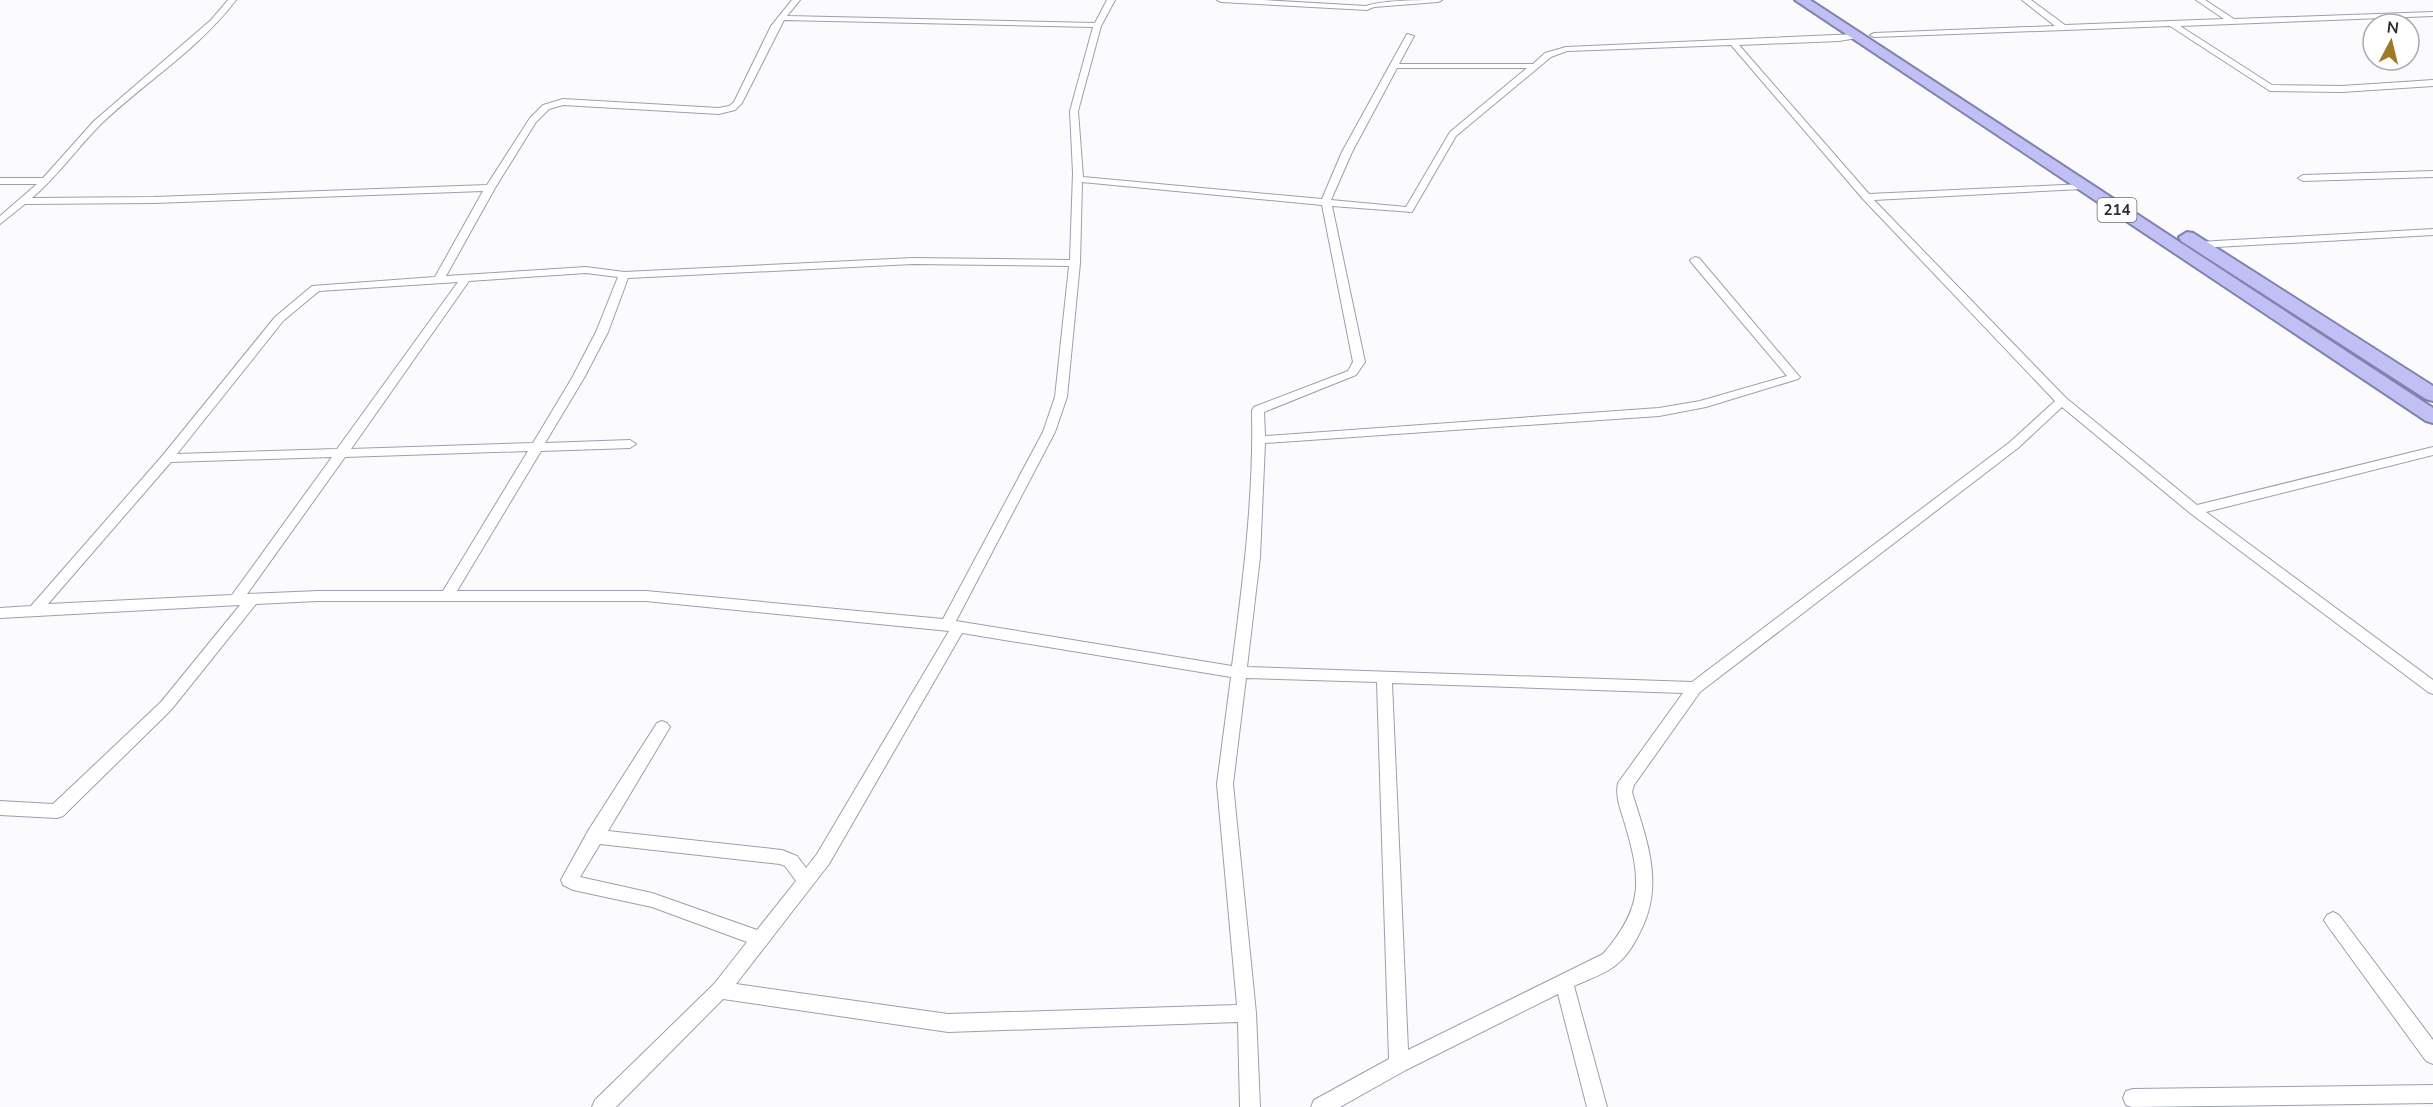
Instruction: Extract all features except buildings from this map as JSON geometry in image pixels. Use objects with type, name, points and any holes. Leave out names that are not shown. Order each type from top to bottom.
[{"type":"highway","name":"214","points":[[1801,0],[2433,417]]},
{"type":"highway","name":"214","points":[[1820,0],[2433,395]]},
{"type":"street","points":[[0,221],[46,181],[97,123],[214,22],[232,0]]},
{"type":"street","points":[[439,280],[490,188],[533,120],[546,106],[563,102],[719,111],[732,108],[738,103],[775,26],[796,0]]},
{"type":"street","points":[[602,1107],[720,990],[823,859],[952,626],[1049,432],[1061,397],[1075,263],[1078,178],[1074,111],[1098,25],[1111,0]]},
{"type":"street","points":[[1221,0],[1366,8],[1372,5],[1438,0]]},
{"type":"street","points":[[2026,0],[2063,28]]},
{"type":"street","points":[[2200,0],[2233,22]]},
{"type":"street","points":[[1874,35],[2433,15]]},
{"type":"street","points":[[782,18],[1098,25]]},
{"type":"street","points":[[2172,24],[2270,88],[2342,89],[2433,83]]},
{"type":"street","points":[[1250,1107],[1247,1013],[1225,784],[1237,672],[1253,557],[1259,440],[1258,410],[1352,373],[1357,368],[1359,362],[1326,201],[1347,152],[1410,36]]},
{"type":"street","points":[[1078,178],[1409,210],[1453,134],[1548,55],[1566,49],[1734,44],[1839,39],[1854,36]]},
{"type":"street","points":[[1734,44],[1866,197],[2062,401],[2195,510],[2433,688]]},
{"type":"street","points":[[1394,66],[1532,66]]},
{"type":"street","points":[[2303,178],[2433,174]]},
{"type":"street","points":[[0,181],[46,181]]},
{"type":"street","points":[[1866,197],[2081,186]]},
{"type":"street","points":[[25,201],[154,200],[490,188]]},
{"type":"street","points":[[2198,245],[2433,232]]},
{"type":"street","points":[[1259,440],[1659,412],[1702,404],[1794,377],[1695,260]]},
{"type":"street","points":[[35,610],[166,458],[279,319],[316,288],[586,270],[624,274],[913,261],[1075,263]]},
{"type":"street","points":[[447,596],[578,378],[602,332],[624,274]]},
{"type":"street","points":[[236,600],[466,278]]},
{"type":"street","points":[[1321,1107],[1399,1064],[1609,960],[1624,945],[1638,921],[1643,903],[1646,868],[1624,792],[1626,783],[1695,688],[2014,445],[2062,401]]},
{"type":"street","points":[[166,458],[630,444]]},
{"type":"street","points":[[2195,510],[2433,451]]},
{"type":"street","points":[[0,614],[35,610],[318,596],[646,596],[952,626],[1237,672],[1695,688]]},
{"type":"street","points":[[0,808],[57,811],[166,706],[252,599]]},
{"type":"street","points":[[1384,676],[1399,1064]]},
{"type":"street","points":[[662,727],[569,880],[573,884],[652,900],[760,939]]},
{"type":"street","points":[[594,836],[782,857],[791,861],[805,881]]},
{"type":"street","points":[[2333,920],[2433,1055]]},
{"type":"street","points":[[1564,982],[1597,1107]]},
{"type":"street","points":[[720,990],[948,1023],[1247,1013]]},
{"type":"street","points":[[2133,1098],[2433,1094]]}]
